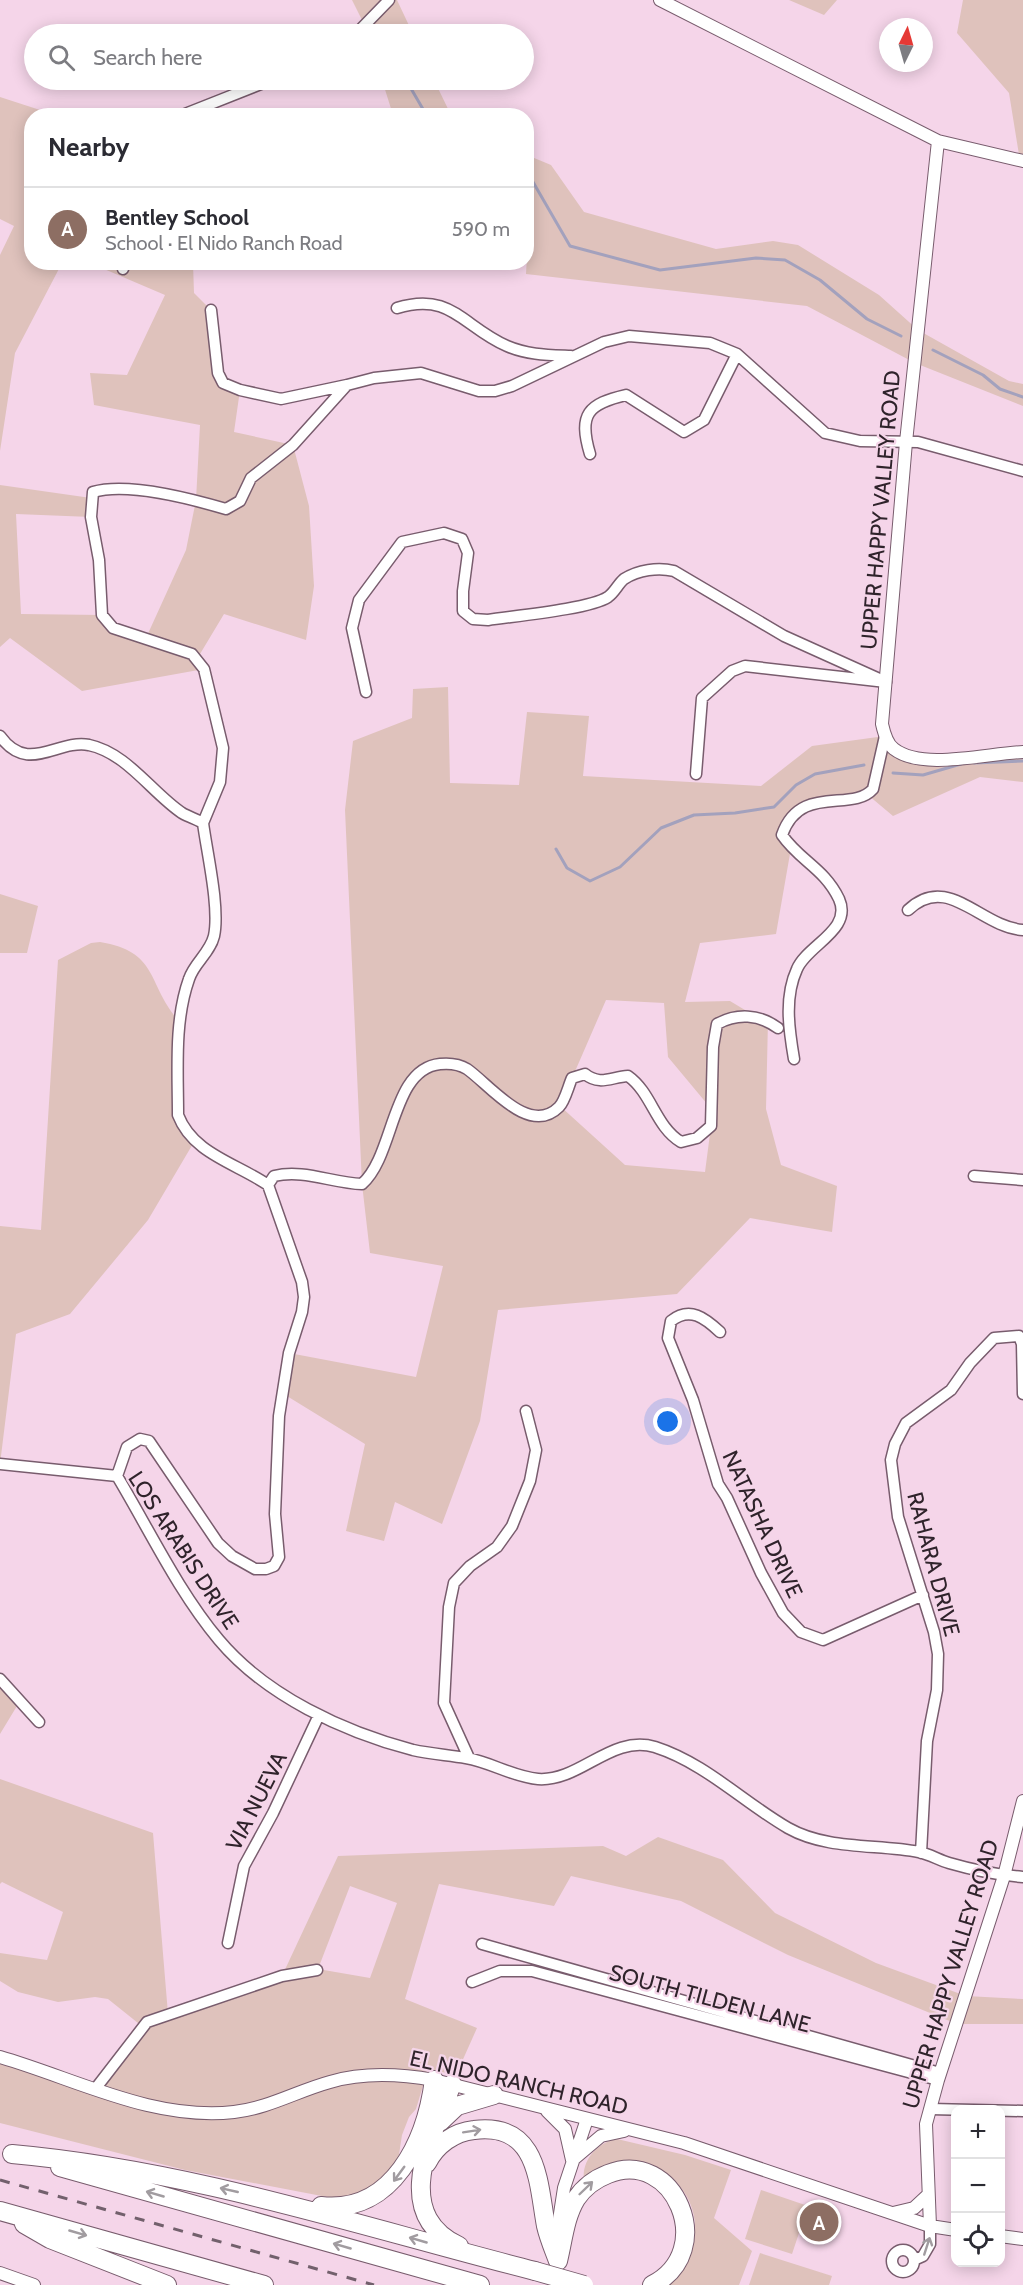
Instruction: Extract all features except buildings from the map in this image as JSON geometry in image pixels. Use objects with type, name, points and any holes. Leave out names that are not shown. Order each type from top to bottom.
[{"type":"highway","points":[[288,2203],[347,2206],[370,2199],[387,2188],[400,2174],[410,2157],[432,2094],[434,2080]]},
{"type":"highway","points":[[452,2084],[424,2157],[421,2184],[428,2217],[445,2237],[470,2250],[535,2271]]},
{"type":"highway","points":[[434,2131],[448,2112],[457,2106],[495,2095]]},
{"type":"highway","points":[[421,2184],[433,2153],[455,2136],[483,2130],[511,2138],[526,2150],[536,2166],[547,2230],[558,2261]]},
{"type":"highway","points":[[6,2152],[125,2167],[288,2203],[585,2285]]},
{"type":"highway","points":[[6,2152],[480,2285]]},
{"type":"highway","points":[[558,2261],[569,2217],[582,2191],[596,2179],[614,2171],[644,2173],[656,2178],[677,2197],[686,2222],[684,2248],[678,2260],[670,2272],[652,2285]]},
{"type":"highway","points":[[1,2211],[50,2239],[167,2285]]},
{"type":"highway","points":[[1,2211],[264,2285]]},
{"type":"street","points":[[366,24],[389,0]]},
{"type":"street","points":[[660,0],[678,4],[938,141],[1023,161]]},
{"type":"street","points":[[200,108],[246,90]]},
{"type":"street","name":"UPPER HAPPY VALLEY ROAD","points":[[885,736],[882,724],[906,442],[938,141]]},
{"type":"street","points":[[397,308],[415,302],[440,304],[504,345],[519,351],[541,356],[574,356]]},
{"type":"street","points":[[211,310],[218,373],[223,383],[240,390],[281,399],[384,376],[421,373],[479,391],[495,391],[512,386],[604,342],[629,336],[710,343],[737,354],[825,433],[860,441],[906,442],[935,446],[1023,471]]},
{"type":"street","points":[[590,454],[585,437],[586,417],[599,401],[626,395],[684,432],[704,420],[737,354]]},
{"type":"street","points":[[117,1476],[127,1447],[140,1439],[149,1441],[218,1543],[232,1556],[255,1569],[274,1566],[279,1557],[275,1514],[279,1416],[289,1353],[303,1312],[304,1297],[295,1261],[268,1185],[194,1142],[183,1128],[178,1115],[180,1007],[190,976],[207,952],[215,926],[203,823],[220,782],[223,747],[204,669],[192,654],[113,628],[102,615],[99,560],[91,517],[91,498],[93,492],[103,489],[162,494],[226,509],[235,506],[251,478],[293,445],[347,385]]},
{"type":"street","points":[[366,692],[352,628],[359,600],[402,542],[444,533],[462,539],[468,553],[463,611],[473,619],[489,620],[592,603],[609,596],[623,580],[640,572],[661,568],[674,571],[784,636],[886,682]]},
{"type":"street","points":[[696,774],[702,698],[732,671],[745,666],[886,682]]},
{"type":"street","points":[[0,736],[15,749],[26,754],[40,755],[75,744],[90,745],[126,765],[183,813],[203,823]]},
{"type":"street","points":[[885,736],[893,749],[909,756],[926,758],[1023,752]]},
{"type":"street","points":[[794,1059],[787,1016],[796,969],[805,955],[836,927],[842,918],[840,902],[831,885],[820,870],[791,848],[782,835],[790,815],[801,809],[831,800],[868,795],[873,789],[885,736]]},
{"type":"street","points":[[908,910],[918,901],[940,896],[955,899],[989,920],[1023,930]]},
{"type":"street","points":[[268,1185],[274,1176],[291,1172],[346,1184],[362,1184],[371,1176],[409,1081],[423,1069],[438,1064],[454,1064],[466,1069],[502,1100],[528,1114],[547,1115],[560,1106],[572,1078],[585,1074],[593,1081],[609,1081],[628,1076],[637,1083],[670,1135],[681,1142],[697,1138],[711,1126],[713,1047],[717,1023],[729,1018],[755,1017],[768,1020],[778,1028]]},
{"type":"street","points":[[974,1176],[1023,1180]]},
{"type":"street","name":"NATASHA DRIVE","points":[[720,1332],[693,1313],[681,1313],[671,1321],[668,1338],[693,1400],[718,1484],[783,1613],[801,1632],[823,1640],[923,1595]]},
{"type":"street","name":"RAHARA DRIVE","points":[[921,1853],[927,1742],[937,1690],[938,1654],[923,1595],[898,1517],[892,1484],[891,1460],[895,1444],[906,1423],[951,1390],[970,1363],[994,1338],[1018,1336],[1022,1344],[1023,1394]]},
{"type":"street","points":[[469,1758],[444,1703],[449,1607],[454,1583],[470,1566],[497,1548],[512,1526],[530,1481],[536,1450],[526,1411]]},
{"type":"street","name":"LOS ARABIS DRIVE","points":[[0,1464],[117,1476],[192,1603],[220,1641],[250,1670],[319,1715],[412,1750],[469,1758],[518,1775],[551,1778],[622,1747],[651,1746],[668,1752],[706,1772],[789,1828],[814,1840],[921,1853],[1004,1876],[1023,1877]]},
{"type":"street","points":[[0,1679],[39,1722]]},
{"type":"street","name":"VIA NUEVA","points":[[228,1943],[244,1866],[273,1813],[319,1715]]},
{"type":"street","name":"UPPER HAPPY VALLEY ROAD","points":[[914,2260],[923,2256],[930,2244],[925,2143],[930,2109],[1004,1876],[1023,1801]]},
{"type":"street","points":[[482,1944],[939,2076]]},
{"type":"street","points":[[96,2088],[147,2022],[282,1976],[317,1970]]},
{"type":"street","name":"SOUTH TILDEN LANE","points":[[472,1982],[500,1971],[532,1971],[939,2076]]},
{"type":"street","name":"EL NIDO RANCH ROAD","points":[[0,2057],[139,2103],[203,2113],[262,2107],[329,2082],[351,2077],[397,2075],[434,2080],[720,2154],[930,2226],[951,2229]]},
{"type":"street","points":[[544,2108],[565,2129],[572,2161]]},
{"type":"street","points":[[930,2109],[1023,2111]]},
{"type":"street","points":[[558,2261],[559,2216],[572,2161],[587,2118]]},
{"type":"street","points":[[572,2161],[601,2136],[632,2130]]},
{"type":"street","points":[[893,2213],[914,2208],[928,2195]]},
{"type":"street","points":[[1005,2237],[1023,2239]]},
{"type":"street","points":[[0,2273],[34,2285]]},
{"type":"shaded area","points":[[352,0],[397,0],[408,24],[364,24]]},
{"type":"shaded area","points":[[789,0],[837,0],[824,15]]},
{"type":"shaded area","points":[[963,0],[1023,0],[1023,161],[1020,161],[1009,93],[957,33]]},
{"type":"shaded area","points":[[385,90],[439,90],[448,108],[391,108]]},
{"type":"shaded area","points":[[0,97],[34,108],[24,108],[24,270],[58,270],[15,353],[0,451],[0,255],[14,226],[0,219]]},
{"type":"shaded area","points":[[534,158],[551,165],[584,212],[716,249],[773,241],[798,245],[879,295],[918,330],[1009,381],[1023,384],[1023,406],[915,363],[807,306],[526,274],[526,270],[534,270]]},
{"type":"shaded area","points":[[106,270],[193,270],[194,293],[211,310],[218,373],[240,390],[234,432],[293,445],[309,506],[314,586],[306,640],[224,614],[197,659],[204,669],[82,691],[10,638],[0,647],[0,485],[91,498],[91,517],[16,514],[21,614],[102,615],[113,628],[146,638],[186,550],[196,500],[200,425],[94,405],[90,373],[127,375],[165,295]]},
{"type":"shaded area","points":[[448,687],[450,783],[519,785],[527,712],[589,716],[583,776],[761,786],[812,746],[885,736],[909,756],[1023,752],[1023,782],[980,777],[893,816],[868,795],[801,809],[784,828],[791,848],[776,934],[700,943],[685,1002],[730,1001],[755,1016],[768,1020],[766,1109],[781,1165],[837,1186],[832,1232],[750,1218],[677,1294],[498,1310],[480,1421],[442,1524],[395,1502],[384,1541],[346,1531],[365,1444],[282,1393],[289,1353],[416,1377],[443,1266],[370,1253],[362,1184],[345,810],[353,741],[412,718],[413,689]],"holes":[[[606,1000],[664,1003],[668,1057],[713,1111],[705,1172],[625,1165],[560,1106]]]},
{"type":"shaded area","points":[[0,894],[38,906],[27,953],[0,953]]},
{"type":"shaded area","points":[[100,942],[120,947],[143,962],[170,1009],[181,1023],[178,1115],[194,1142],[148,1220],[70,1314],[16,1334],[0,1464],[0,1226],[41,1230],[58,960],[91,943]]},
{"type":"shaded area","points":[[0,1679],[20,1701],[0,1734]]},
{"type":"shaded area","points":[[0,1779],[153,1833],[168,2014],[282,1976],[338,1856],[603,1846],[626,1856],[658,1837],[723,1860],[775,1913],[876,1963],[966,1996],[1023,1999],[1023,2024],[957,2024],[788,1955],[681,1901],[571,1876],[554,1906],[439,1884],[405,1999],[477,2028],[456,2075],[428,2069],[416,2109],[409,2117],[402,2135],[398,2161],[384,2177],[358,2194],[327,2197],[185,2170],[0,2123],[0,2057],[96,2088],[143,2027],[108,1999],[95,1997],[58,2002],[18,1992],[0,1981],[0,1953],[47,1960],[63,1912],[2,1882],[0,1884]],"holes":[[[350,1886],[397,1903],[370,1978],[318,1969]]]},
{"type":"shaded area","points":[[617,2139],[685,2155],[731,2170],[714,2218],[752,2251],[739,2285],[669,2285],[687,2261],[693,2247],[695,2233],[691,2205],[684,2191],[673,2179],[661,2170],[646,2164],[623,2165],[584,2181],[585,2166],[592,2153],[603,2144]]},
{"type":"shaded area","points":[[761,2190],[808,2206],[792,2254],[745,2239]]},
{"type":"shaded area","points":[[760,2253],[832,2276],[829,2285],[749,2285]]},
{"type":"waterway","points":[[412,90],[422,108]]},
{"type":"waterway","points":[[534,184],[570,246],[660,270],[756,258],[785,260],[820,280],[867,319],[901,336]]},
{"type":"waterway","points":[[933,350],[983,375],[1000,389],[1023,397]]},
{"type":"waterway","points":[[974,763],[1023,761]]},
{"type":"waterway","points":[[893,773],[923,775],[961,764]]},
{"type":"waterway","points":[[556,849],[567,868],[590,881],[620,867],[661,828],[694,815],[735,813],[774,807],[796,785],[815,774],[864,765]]},
{"type":"railway","points":[[0,2180],[374,2285]]},
{"type":"place","name":"Bentley School","points":[[819,2222]]}]
